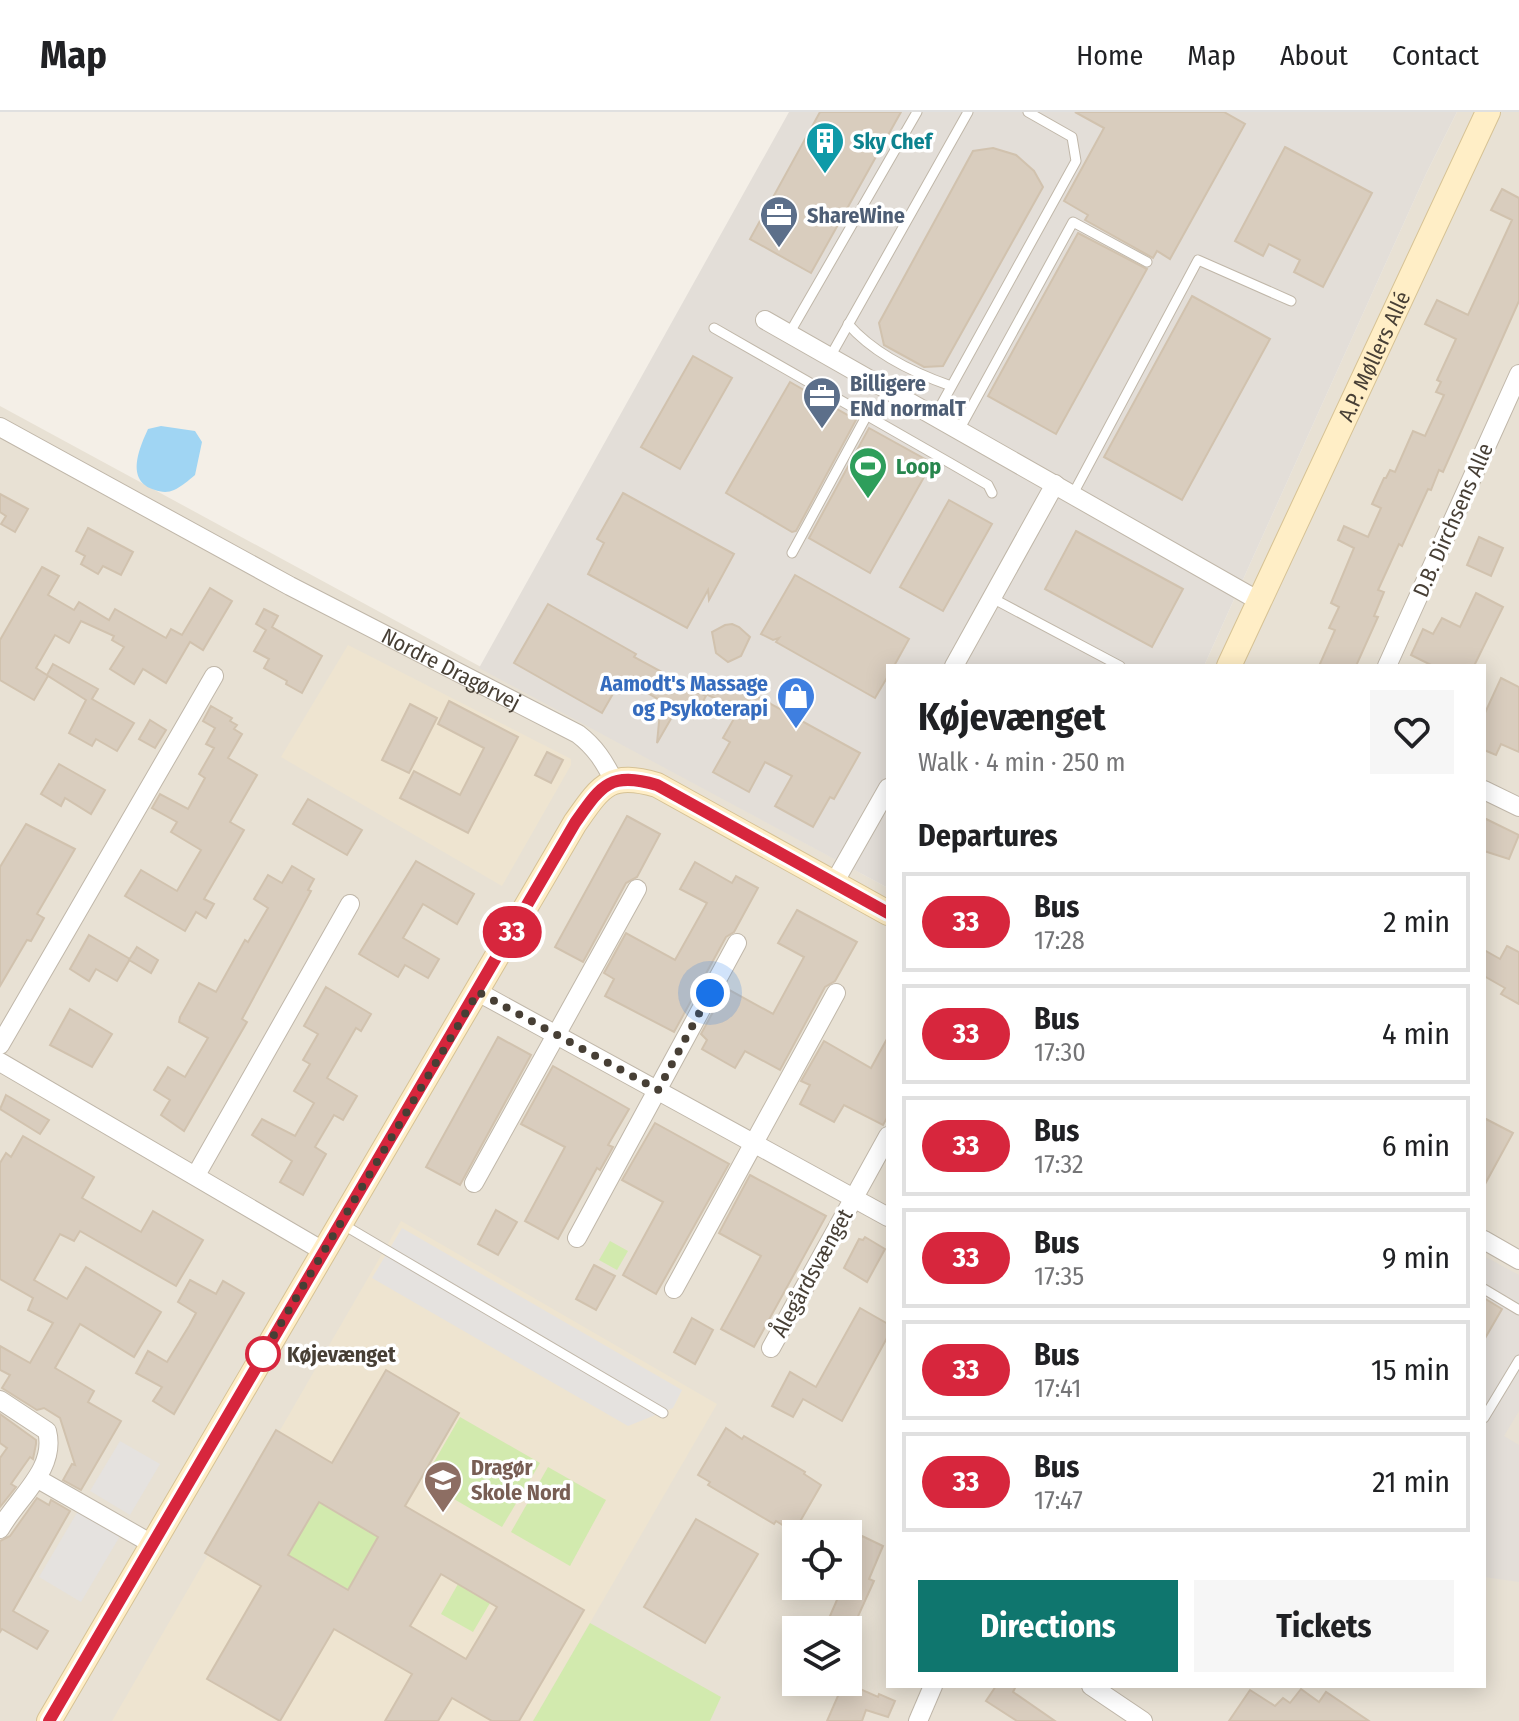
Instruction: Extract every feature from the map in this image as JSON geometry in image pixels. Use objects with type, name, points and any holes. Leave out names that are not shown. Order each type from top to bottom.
[{"type":"street","name":"A.P. Møllers Allé","points":[[1230,664],[1488,112]]},
{"type":"street","points":[[765,320],[1259,601]]},
{"type":"street","name":"D.B. Dirchsens Alle","points":[[1388,664],[1513,402],[1519,374]]},
{"type":"street","name":"Nordre Dragørvej","points":[[0,427],[290,586],[578,734],[602,757],[614,781]]},
{"type":"street","points":[[955,664],[1055,484]]},
{"type":"street","points":[[0,1045],[214,676]]},
{"type":"street","points":[[49,1721],[575,823],[597,791],[614,781],[636,779],[657,785],[886,912]]},
{"type":"street","points":[[1486,791],[1519,807]]},
{"type":"street","points":[[834,883],[886,792]]},
{"type":"street","points":[[474,1183],[637,889]]},
{"type":"street","points":[[196,1175],[350,904]]},
{"type":"street","points":[[577,1238],[737,943]]},
{"type":"street","name":"Ålegårdsvænget","points":[[478,992],[886,1216]]},
{"type":"street","points":[[674,1289],[836,993]]},
{"type":"street","points":[[0,1062],[323,1251]]},
{"type":"street","name":"Ålegårdsvænget","points":[[771,1348],[886,1140]]},
{"type":"street","points":[[1486,1241],[1519,1260]]},
{"type":"street","points":[[0,1400],[47,1431],[50,1444],[38,1479],[10,1511],[0,1529]]},
{"type":"street","points":[[38,1479],[152,1544]]},
{"type":"street","points":[[918,1721],[932,1688]]},
{"type":"street","points":[[1094,1688],[1143,1721]]},
{"type":"lane","points":[[789,334],[917,112]]},
{"type":"lane","points":[[830,357],[968,112]]},
{"type":"lane","points":[[935,416],[1076,161],[1072,137],[1028,112]]},
{"type":"lane","points":[[959,430],[1073,222],[1147,262]]},
{"type":"lane","points":[[1073,494],[1198,260],[1291,301]]},
{"type":"lane","points":[[848,324],[864,342],[925,377],[951,386]]},
{"type":"lane","points":[[714,328],[988,485],[992,493]]},
{"type":"lane","points":[[792,553],[867,415]]},
{"type":"lane","points":[[992,598],[1116,664]]},
{"type":"lane","points":[[340,1223],[663,1413]]},
{"type":"lane","points":[[1486,1290],[1519,1310]]},
{"type":"lane","points":[[1486,1415],[1519,1360]]},
{"type":"shaded area","points":[[789,112],[1457,112],[1426,174],[1205,664],[886,664],[886,887],[479,668]]},
{"type":"shaded area","points":[[1457,112],[1519,112],[1519,1721],[0,1721],[0,406],[886,887],[886,1688],[1486,1688],[1486,664],[1205,664],[1426,174]]},
{"type":"shaded area","points":[[348,645],[571,759],[571,765],[502,886],[281,757]]},
{"type":"shaded area","name":"Dragør Skole Nord","points":[[401,1221],[717,1404],[533,1721],[112,1721]]},
{"type":"shaded area","points":[[402,1228],[682,1390],[673,1408],[628,1426],[372,1278]]},
{"type":"shaded area","points":[[1486,1257],[1519,1275],[1519,1411],[1504,1436],[1519,1445],[1519,1582],[1486,1577]]},
{"type":"shaded area","points":[[120,1441],[160,1464],[130,1515],[90,1491]]},
{"type":"shaded area","points":[[78,1511],[120,1536],[81,1602],[39,1577]]},
{"type":"green space","points":[[610,1241],[628,1251],[617,1270],[599,1260]]},
{"type":"green space","points":[[460,1417],[540,1463],[502,1527],[423,1481]]},
{"type":"green space","points":[[548,1467],[606,1500],[570,1566],[511,1532]]},
{"type":"green space","points":[[319,1502],[378,1537],[348,1590],[288,1555]]},
{"type":"green space","points":[[458,1584],[490,1603],[473,1632],[441,1614]]},
{"type":"green space","points":[[590,1623],[721,1697],[710,1721],[533,1721]]},
{"type":"water","points":[[161,426],[195,431],[202,442],[195,475],[167,492],[146,486],[137,472],[138,455],[148,429]]},
{"type":"building","name":"Sky Chef","points":[[820,112],[901,112],[811,273],[750,239]]},
{"type":"building","points":[[1075,112],[1224,112],[1245,124],[1170,259],[1157,251],[1153,258],[1085,220],[1088,215],[1064,201],[1104,128]]},
{"type":"building","points":[[1285,147],[1372,193],[1323,287],[1294,272],[1300,260],[1269,244],[1263,256],[1235,241]]},
{"type":"building","points":[[993,148],[1016,155],[1034,171],[1043,187],[943,366],[924,367],[884,345],[879,323],[973,151]]},
{"type":"building","points":[[1502,189],[1519,198],[1519,301],[1443,472],[1439,470],[1431,490],[1428,489],[1378,590],[1384,592],[1374,616],[1378,617],[1357,664],[1320,664],[1335,630],[1329,628],[1339,607],[1331,603],[1354,548],[1338,540],[1344,526],[1368,537],[1381,508],[1372,504],[1384,478],[1390,470],[1395,472],[1413,431],[1425,436],[1444,395],[1436,392],[1441,382],[1437,380],[1456,339],[1425,324],[1437,300],[1468,315],[1512,220],[1491,210]]},
{"type":"building","points":[[1078,233],[1147,269],[1056,434],[988,396]]},
{"type":"building","points":[[1192,296],[1270,339],[1182,500],[1104,457]]},
{"type":"building","points":[[693,356],[732,378],[680,469],[641,447]]},
{"type":"building","points":[[790,382],[856,420],[796,531],[792,532],[726,493]]},
{"type":"building","name":"Loop","points":[[869,428],[932,463],[870,573],[809,538]]},
{"type":"building","points":[[623,493],[734,554],[709,600],[708,590],[687,628],[588,574],[604,543],[597,539]]},
{"type":"building","points":[[0,494],[28,509],[15,532],[1,524],[6,516],[0,512]]},
{"type":"building","points":[[949,500],[992,524],[943,611],[900,587]]},
{"type":"building","points":[[88,528],[133,552],[121,575],[103,566],[98,574],[81,564],[85,556],[76,551]]},
{"type":"building","points":[[1076,531],[1183,589],[1152,647],[1045,589]]},
{"type":"building","points":[[1479,537],[1503,548],[1491,576],[1467,565]]},
{"type":"building","points":[[42,567],[59,576],[48,595],[74,610],[79,602],[109,620],[115,609],[166,638],[171,629],[182,635],[210,588],[232,601],[203,650],[190,642],[166,683],[143,669],[134,684],[110,669],[124,647],[112,640],[114,636],[81,621],[69,643],[55,635],[36,668],[47,675],[53,664],[98,689],[92,699],[134,723],[117,751],[96,739],[92,746],[69,733],[86,700],[48,676],[34,700],[0,680],[0,640]]},
{"type":"building","points":[[795,575],[909,639],[895,664],[886,664],[886,679],[875,698],[776,642],[779,638],[773,640],[761,634]]},
{"type":"building","points":[[1476,593],[1503,607],[1475,664],[1429,664],[1411,655],[1423,629],[1433,634],[1442,618],[1460,627]]},
{"type":"building","points":[[548,604],[636,654],[634,657],[706,696],[693,719],[676,710],[657,743],[661,701],[622,678],[602,713],[514,663]]},
{"type":"building","points":[[264,609],[278,616],[272,627],[322,656],[302,693],[264,668],[269,659],[254,651],[266,630],[256,624]]},
{"type":"building","points":[[732,624],[750,637],[741,656],[728,662],[716,653],[712,632]]},
{"type":"building","points":[[718,678],[860,753],[834,799],[830,797],[813,827],[775,806],[792,776],[765,762],[749,792],[713,772],[730,742],[723,738],[739,710],[708,695]]},
{"type":"building","points":[[1501,678],[1519,687],[1519,752],[1501,744],[1496,755],[1486,751],[1486,711]]},
{"type":"building","points":[[449,701],[518,737],[468,833],[400,798],[414,771],[460,795],[484,748],[438,724]]},
{"type":"building","points":[[410,704],[437,718],[409,773],[382,760]]},
{"type":"building","points":[[211,706],[232,718],[230,721],[237,725],[234,729],[242,734],[228,758],[257,775],[230,822],[244,830],[204,899],[214,904],[206,918],[196,912],[185,931],[125,896],[141,870],[177,891],[201,850],[171,832],[177,822],[152,808],[160,794],[188,809],[205,778],[199,774],[214,748],[206,744],[215,728],[203,721]]},
{"type":"building","points":[[150,720],[166,730],[155,748],[139,739]]},
{"type":"building","points":[[547,752],[563,760],[551,783],[535,775]]},
{"type":"building","points":[[59,764],[105,790],[91,814],[65,798],[61,806],[41,794]]},
{"type":"building","points":[[308,799],[362,830],[347,855],[293,824]]},
{"type":"building","points":[[627,816],[660,834],[637,877],[626,883],[583,962],[555,947]]},
{"type":"building","points":[[1486,819],[1519,835],[1509,859],[1486,852]]},
{"type":"building","points":[[26,824],[75,849],[37,914],[44,918],[0,986],[0,867]]},
{"type":"building","points":[[416,861],[474,894],[457,924],[423,904],[403,938],[439,959],[428,978],[405,965],[398,977],[359,954]]},
{"type":"building","points":[[695,862],[732,883],[736,876],[758,888],[734,932],[726,937],[674,1032],[605,996],[614,979],[604,973],[626,933],[675,960],[707,903],[680,889]]},
{"type":"building","points":[[292,866],[314,879],[308,890],[311,891],[242,1019],[247,1022],[184,1131],[161,1115],[170,1100],[154,1090],[168,1067],[185,1077],[208,1038],[179,1022],[180,1017],[199,983],[216,992],[245,940],[248,942],[268,908],[254,899],[268,875],[282,883]]},
{"type":"building","points":[[797,910],[857,942],[835,981],[825,987],[780,1070],[745,1051],[735,1068],[702,1049],[707,1040],[701,1034],[726,988],[773,1014],[804,957],[778,943]]},
{"type":"building","points":[[89,935],[130,959],[117,981],[96,969],[89,981],[70,969]]},
{"type":"building","points":[[1507,946],[1519,952],[1519,1004],[1501,994],[1505,988],[1486,977],[1486,951],[1500,959]]},
{"type":"building","points":[[137,947],[158,960],[151,973],[129,960]]},
{"type":"building","points":[[326,987],[371,1014],[361,1031],[356,1028],[327,1078],[357,1096],[343,1120],[334,1115],[315,1147],[326,1154],[303,1195],[280,1182],[292,1161],[252,1135],[262,1119],[295,1136],[314,1103],[294,1091],[310,1064],[303,1060],[318,1034],[304,1026]]},
{"type":"building","points":[[70,1009],[112,1034],[92,1067],[50,1045]]},
{"type":"building","points":[[498,1037],[531,1055],[460,1185],[426,1167]]},
{"type":"building","points":[[824,1041],[871,1068],[886,1041],[886,1120],[883,1125],[844,1105],[834,1122],[800,1104],[810,1085],[801,1081]]},
{"type":"building","points":[[553,1066],[629,1109],[608,1145],[613,1147],[600,1170],[597,1168],[558,1239],[525,1221],[565,1147],[521,1124]]},
{"type":"building","points":[[6,1095],[49,1120],[40,1134],[0,1109]]},
{"type":"building","points":[[1486,1119],[1513,1133],[1486,1182]]},
{"type":"building","points":[[655,1123],[729,1164],[656,1294],[623,1275],[663,1202],[622,1180]]},
{"type":"building","points":[[23,1136],[94,1177],[82,1198],[141,1232],[153,1211],[203,1240],[176,1286],[80,1231],[74,1241],[60,1234],[34,1280],[67,1299],[86,1267],[161,1312],[134,1357],[80,1324],[55,1368],[94,1391],[88,1402],[121,1421],[81,1490],[63,1480],[72,1464],[75,1465],[60,1418],[44,1408],[37,1410],[2,1388],[10,1375],[0,1370],[0,1346],[30,1363],[53,1323],[28,1310],[33,1298],[0,1279],[0,1163],[6,1153],[11,1157]]},
{"type":"building","points":[[750,1175],[826,1216],[754,1347],[721,1329],[761,1256],[719,1233]]},
{"type":"building","points":[[496,1210],[517,1222],[498,1255],[478,1244]]},
{"type":"building","points":[[865,1237],[885,1249],[867,1282],[844,1268],[859,1239]]},
{"type":"building","points":[[594,1265],[615,1276],[596,1310],[576,1299]]},
{"type":"building","points":[[190,1280],[216,1294],[223,1281],[244,1293],[174,1414],[153,1401],[162,1387],[136,1373],[148,1351],[167,1362],[189,1326],[196,1313],[178,1302]]},
{"type":"building","points":[[1486,1299],[1502,1309],[1486,1337]]},
{"type":"building","points":[[860,1308],[886,1323],[886,1340],[842,1421],[803,1399],[793,1417],[772,1406],[790,1372],[816,1387]]},
{"type":"building","points":[[692,1318],[713,1330],[695,1364],[674,1352]]},
{"type":"building","points":[[386,1370],[459,1413],[405,1506],[584,1610],[519,1721],[492,1721],[452,1698],[438,1721],[385,1721],[412,1674],[334,1629],[280,1721],[207,1679],[261,1586],[205,1553],[276,1430],[332,1463]],"holes":[[[319,1502],[378,1537],[348,1590],[288,1555]],[[441,1574],[497,1607],[466,1659],[410,1626]]]},
{"type":"building","points":[[0,1414],[36,1440],[36,1444],[33,1459],[30,1457],[11,1484],[16,1487],[0,1507],[0,1458],[7,1448],[0,1443]]},
{"type":"building","points":[[726,1428],[805,1472],[821,1485],[801,1520],[782,1520],[782,1525],[776,1521],[774,1524],[708,1485],[710,1482],[698,1475]]},
{"type":"building","points":[[37,1498],[49,1505],[51,1500],[70,1511],[13,1611],[48,1631],[37,1649],[2,1629],[0,1632],[0,1541],[10,1536]]},
{"type":"building","points":[[696,1519],[758,1554],[705,1643],[644,1607]]},
{"type":"building","points":[[862,1536],[883,1546],[869,1579],[874,1581],[858,1616],[830,1616],[837,1600],[862,1600]]},
{"type":"building","points":[[995,1688],[1015,1688],[1013,1692],[1055,1721],[1017,1721],[986,1701]]},
{"type":"building","points":[[1301,1689],[1319,1702],[1326,1692],[1369,1721],[1229,1721],[1250,1690],[1275,1706],[1283,1698],[1290,1703]]},
{"type":"building","points":[[862,1690],[895,1701],[888,1717],[866,1710],[862,1721],[827,1721],[838,1696],[862,1696]]},
{"type":"bus line","name":"33","points":[[49,1721],[575,823],[597,791],[614,781],[636,779],[657,785],[886,912]]},
{"type":"place","name":"Sky Chef","points":[[825,175]]},
{"type":"place","name":"ShareWine","points":[[779,249]]},
{"type":"place","name":"Billigere ENd normalT","points":[[822,430]]},
{"type":"place","name":"Loop","points":[[868,500]]},
{"type":"place","name":"Aamodt's Massage og Psykoterapi","points":[[796,730]]},
{"type":"place","name":"Køjevænget","points":[[263,1354]]},
{"type":"place","name":"Dragør Skole Nord","points":[[443,1514]]},
{"type":"route","points":[[263,1354],[261,1357],[478,992],[658,1090],[710,993]]}]
